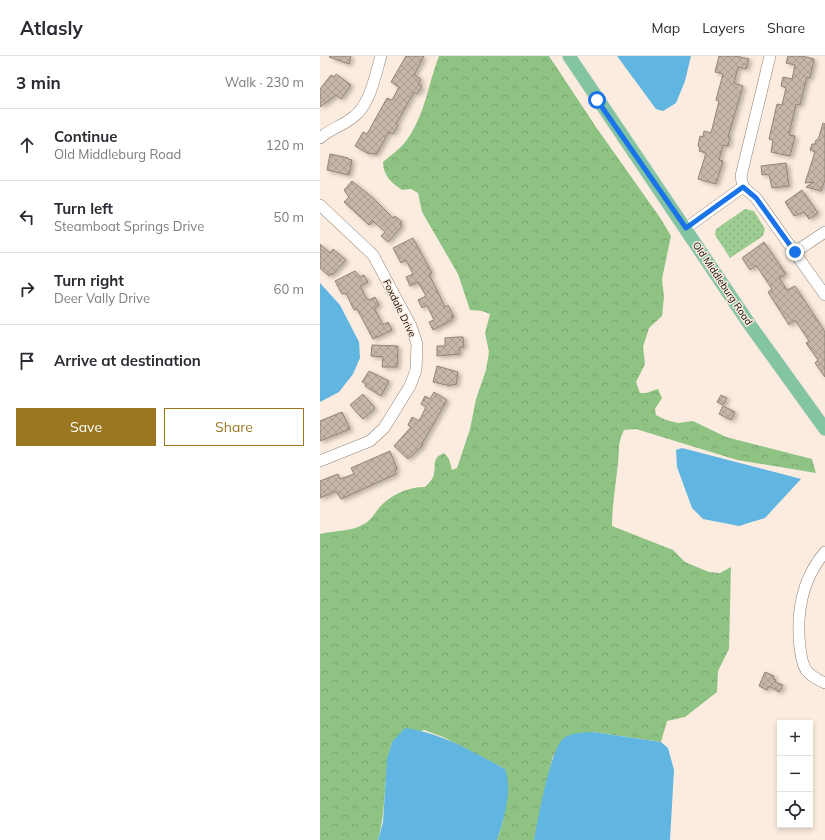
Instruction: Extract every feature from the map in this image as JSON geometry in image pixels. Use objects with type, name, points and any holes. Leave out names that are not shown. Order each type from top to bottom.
[{"type":"main road","name":"Old Middleburg Road","points":[[569,56],[750,325],[825,429]]},
{"type":"street","points":[[320,138],[329,131],[353,118],[364,104],[381,56]]},
{"type":"street","points":[[770,56],[741,176],[743,187],[756,198],[825,295]]},
{"type":"street","points":[[686,228],[743,187]]},
{"type":"street","name":"Foxdale Drive","points":[[320,205],[373,255],[410,326],[417,344],[416,370],[410,386],[384,428],[370,441],[320,461]]},
{"type":"street","points":[[795,252],[825,232]]},
{"type":"street","points":[[825,552],[812,569],[806,586],[799,607],[798,629],[801,653],[806,670],[814,678],[825,682]]},
{"type":"green space","points":[[439,56],[549,56],[596,127],[661,219],[671,236],[662,279],[664,297],[662,316],[649,328],[643,347],[645,364],[636,382],[640,393],[646,393],[658,389],[662,398],[655,409],[656,415],[666,420],[678,423],[693,421],[726,437],[812,459],[816,473],[737,460],[636,429],[624,430],[619,446],[612,526],[673,550],[685,562],[709,572],[720,573],[731,567],[729,649],[718,671],[717,692],[685,717],[667,721],[661,742],[593,732],[553,756],[534,840],[497,840],[503,821],[505,769],[443,737],[424,730],[392,742],[387,766],[383,816],[378,840],[320,840],[320,534],[359,527],[368,521],[388,499],[405,490],[425,487],[431,481],[433,476],[436,459],[444,453],[449,459],[452,470],[457,468],[470,429],[476,399],[486,370],[489,352],[485,333],[490,314],[482,311],[470,310],[458,274],[422,212],[418,193],[411,189],[402,190],[389,179],[383,167],[383,162],[404,144],[418,121]]},
{"type":"green space","points":[[745,209],[754,211],[765,229],[763,236],[730,258],[715,235],[716,229]]},
{"type":"water","points":[[617,56],[691,56],[685,81],[676,103],[663,111],[656,109]]},
{"type":"water","points":[[320,283],[340,305],[359,342],[360,358],[353,374],[339,392],[320,402]]},
{"type":"water","points":[[682,448],[801,479],[765,518],[739,526],[703,519],[692,508],[677,467],[676,450]]},
{"type":"water","points":[[405,728],[432,734],[457,744],[505,769],[508,786],[507,804],[497,840],[378,840],[383,822],[387,760],[392,742]]},
{"type":"water","points":[[593,732],[661,742],[668,748],[674,770],[670,840],[534,840],[545,786],[558,746],[563,739],[570,735]]},
{"type":"building","points":[[351,56],[349,64],[329,57]]},
{"type":"building","points":[[406,56],[424,56],[414,75],[421,79],[418,84],[422,86],[417,94],[414,92],[396,124],[398,125],[393,134],[390,132],[387,135],[376,155],[373,153],[369,154],[355,146],[363,132],[367,134],[387,98],[392,100],[399,87],[391,82]]},
{"type":"building","points":[[719,56],[736,56],[749,59],[746,69],[738,67],[734,83],[743,86],[728,137],[730,137],[728,146],[723,145],[719,160],[723,161],[716,184],[698,179],[706,153],[699,151],[700,147],[698,146],[700,136],[703,137],[704,131],[711,133],[719,101],[716,100],[723,74],[715,72]]},
{"type":"building","points":[[788,56],[802,56],[814,59],[810,78],[807,77],[800,105],[796,104],[789,135],[795,136],[790,156],[771,152],[773,140],[769,139],[777,104],[782,105],[786,88],[781,86],[783,77],[792,79],[795,65],[786,63]]},
{"type":"building","points":[[336,74],[351,85],[341,99],[336,95],[320,107],[320,89],[331,75],[334,77]]},
{"type":"building","points":[[823,123],[825,124],[825,180],[821,191],[806,187],[814,182],[805,183],[815,152],[810,150],[812,144],[815,144],[816,140],[818,140]]},
{"type":"building","points":[[330,154],[352,160],[349,175],[327,170]]},
{"type":"building","points":[[786,163],[789,186],[772,188],[769,174],[762,175],[761,166]]},
{"type":"building","points":[[352,181],[373,198],[393,218],[395,216],[402,222],[400,224],[402,226],[388,242],[381,236],[385,232],[373,221],[369,225],[344,202],[349,197],[344,190]]},
{"type":"building","points":[[802,190],[818,213],[809,219],[804,212],[794,216],[785,202]]},
{"type":"building","points":[[413,238],[432,273],[429,274],[445,307],[448,305],[454,317],[451,318],[452,320],[433,330],[429,322],[434,320],[427,305],[422,308],[418,300],[426,296],[418,282],[410,286],[406,277],[413,274],[406,260],[401,263],[393,248]]},
{"type":"building","points":[[764,242],[786,274],[779,278],[787,290],[795,286],[825,332],[825,377],[815,363],[818,360],[806,343],[809,341],[795,320],[789,325],[768,292],[772,289],[756,265],[750,270],[742,258]]},
{"type":"building","points":[[320,244],[330,253],[333,249],[346,260],[332,275],[331,273],[329,276],[320,268]]},
{"type":"building","points":[[355,271],[360,277],[364,275],[368,282],[360,286],[366,298],[369,300],[375,297],[379,305],[374,308],[383,325],[388,322],[392,330],[373,339],[357,309],[354,310],[346,293],[342,294],[335,281]]},
{"type":"building","points":[[463,337],[464,347],[459,348],[460,354],[437,356],[437,346],[445,346],[445,338]]},
{"type":"building","points":[[372,345],[398,346],[397,367],[382,367],[383,357],[371,356]]},
{"type":"building","points":[[437,366],[458,372],[456,385],[452,384],[451,386],[433,382]]},
{"type":"building","points":[[369,371],[389,381],[381,396],[365,386],[366,384],[362,382]]},
{"type":"building","points":[[434,392],[447,400],[422,444],[423,445],[408,459],[394,446],[411,427],[408,425],[412,417],[419,421],[426,407],[421,404],[425,396],[430,399]]},
{"type":"building","points":[[363,394],[375,408],[363,419],[350,405]]},
{"type":"building","points":[[721,395],[727,398],[723,405],[717,402]]},
{"type":"building","points":[[723,406],[735,412],[731,420],[719,414]]},
{"type":"building","points":[[342,412],[350,429],[320,441],[320,421]]},
{"type":"building","points":[[390,451],[397,469],[395,470],[396,474],[341,499],[336,491],[320,498],[320,481],[338,474],[340,479],[354,474],[351,468]]},
{"type":"building","points":[[765,672],[774,676],[773,679],[776,680],[775,682],[783,685],[779,692],[769,686],[767,690],[759,686]]},
{"type":"route","points":[[597,100],[686,228],[743,187],[756,198],[795,252]]}]
